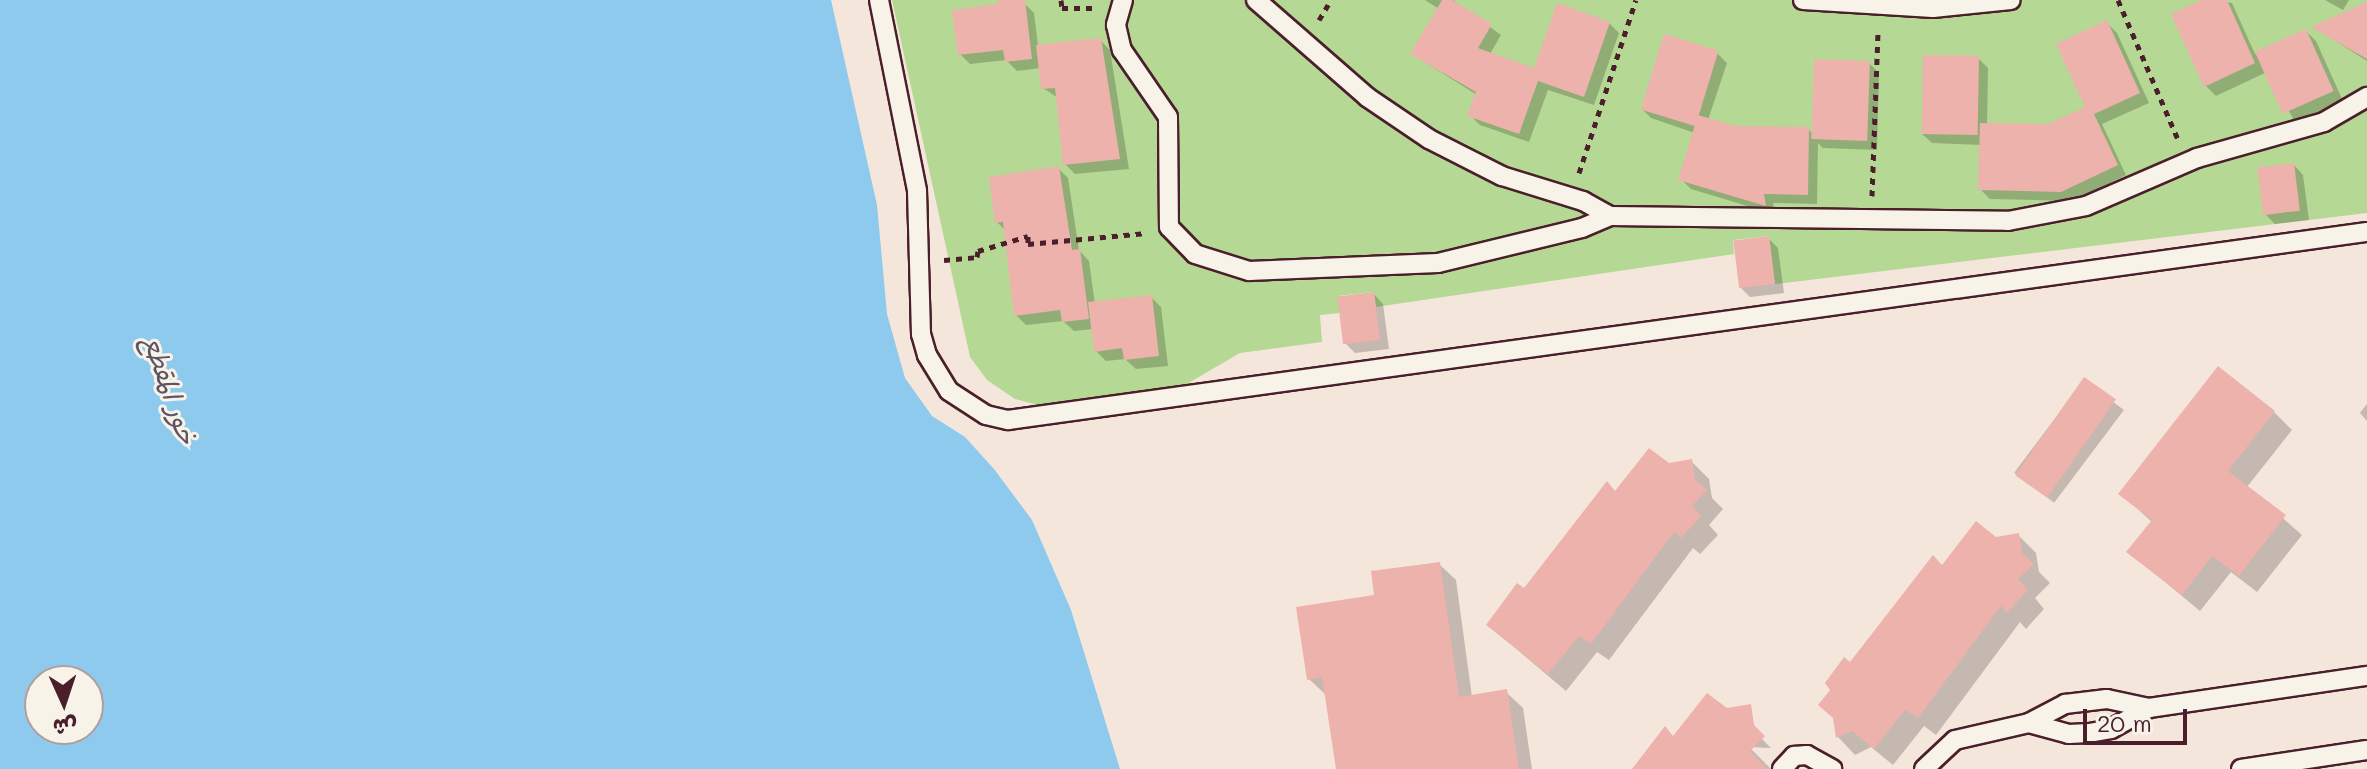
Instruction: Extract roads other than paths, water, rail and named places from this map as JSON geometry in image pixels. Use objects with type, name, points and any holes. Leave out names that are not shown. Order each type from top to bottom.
[{"type":"lane","points":[[879,0],[917,191],[921,334],[936,374],[949,391],[986,415],[1030,421],[2367,232]]},
{"type":"lane","points":[[1256,0],[1397,119],[1502,176],[1571,197],[1610,216]]},
{"type":"lane","points":[[1803,0],[1879,8],[2011,0]]},
{"type":"lane","points":[[1121,4],[1116,25],[1122,50],[1168,117],[1166,214],[1171,231],[1195,254],[1231,269],[1387,268],[1438,263],[1552,236],[1610,216],[2008,221],[2053,214],[2118,195],[2188,162],[2290,135],[2367,97]]},
{"type":"lane","points":[[1924,769],[1955,740],[2029,723],[2086,700],[2149,708],[2367,676]]},
{"type":"lane","points":[[2029,723],[2089,733],[2121,725],[2149,708]]},
{"type":"lane","points":[[2241,769],[2314,764],[2367,750]]},
{"type":"lane","points":[[1782,769],[1794,756],[1807,755],[1832,769]]},
{"type":"water","name":"خور المقطع","points":[[0,0],[831,0],[877,205],[887,314],[905,378],[932,416],[965,437],[994,469],[1032,520],[1071,610],[1120,769],[0,769]]}]
